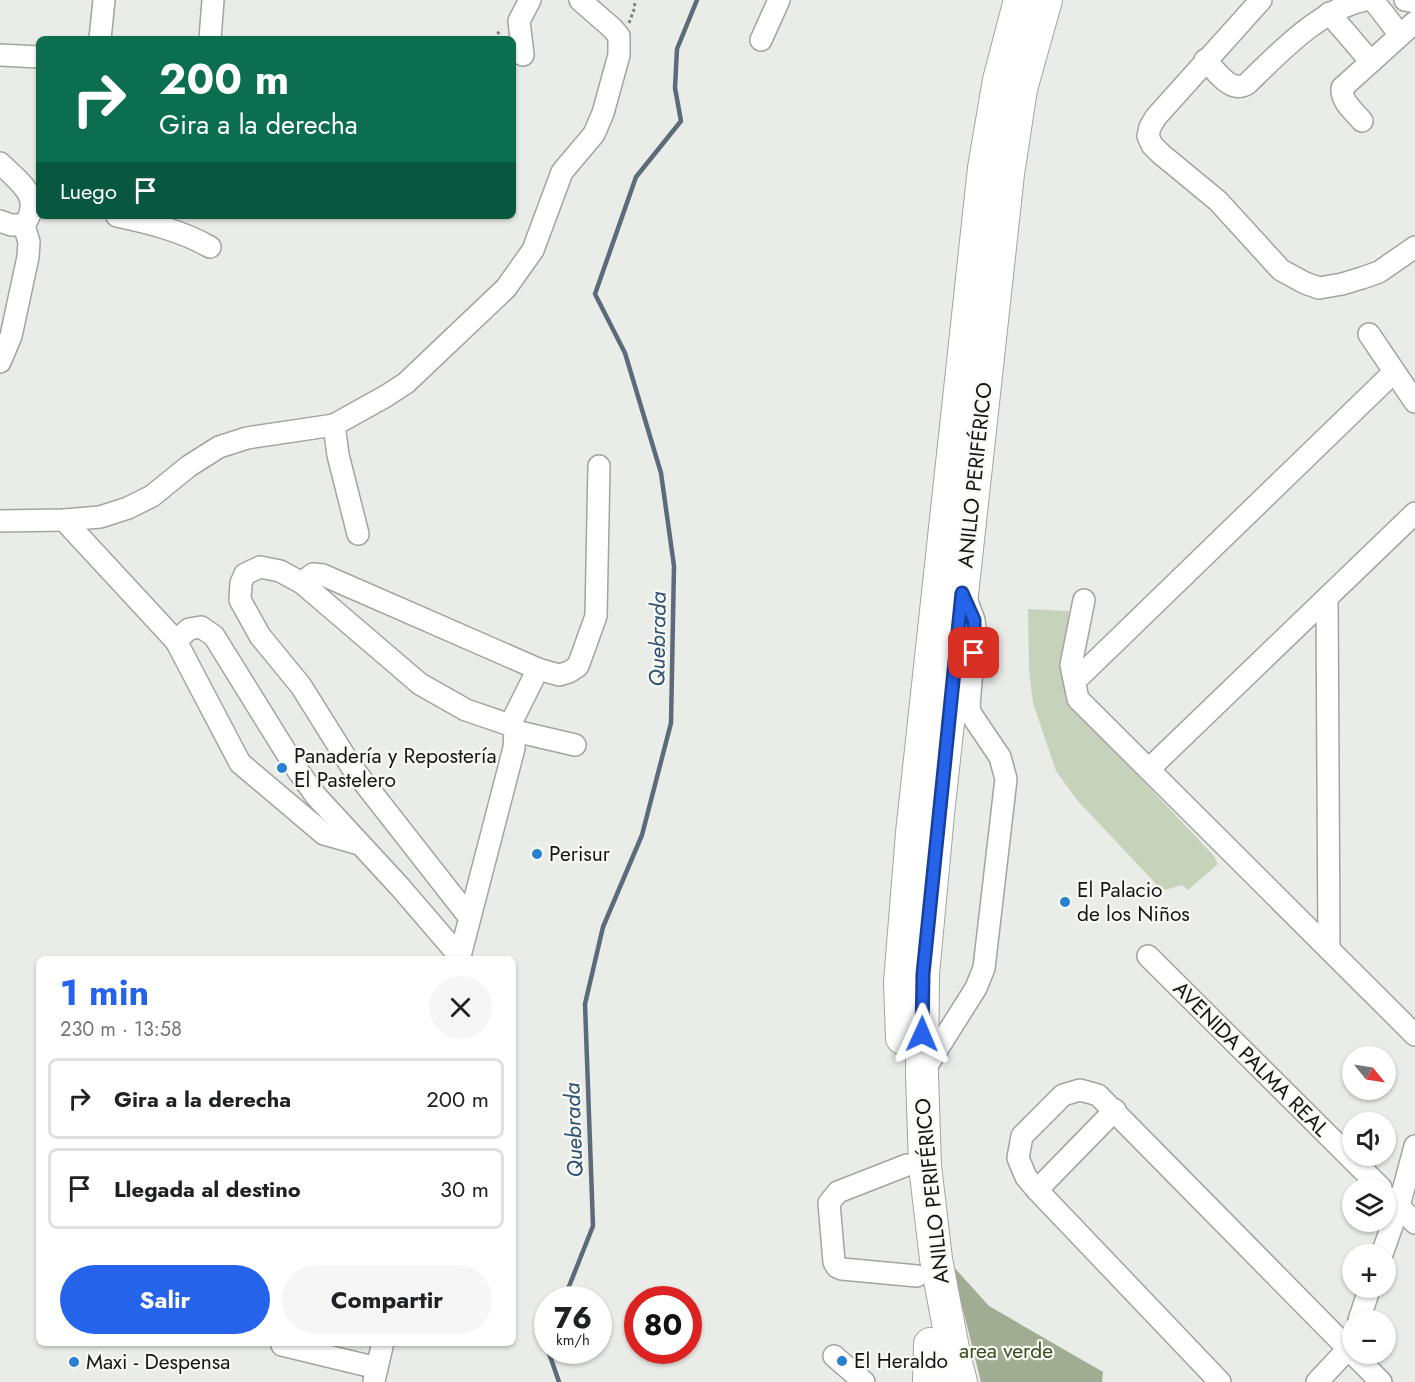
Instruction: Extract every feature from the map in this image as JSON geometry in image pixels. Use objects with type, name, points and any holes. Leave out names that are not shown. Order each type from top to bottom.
[{"type":"highway","name":"ANILLO PERIFÉRICO","points":[[939,1382],[917,1276],[904,1127],[900,982],[912,833],[984,168],[999,80],[1020,0]]},
{"type":"highway","name":"ANILLO PERIFÉRICO","points":[[961,1382],[936,1258],[925,1166],[921,1075],[923,974],[1009,164],[1021,89],[1046,0]]},
{"type":"highway","points":[[929,1382],[930,1344]]},
{"type":"street","points":[[100,36],[104,0]]},
{"type":"street","points":[[210,36],[213,0]]},
{"type":"street","points":[[523,55],[519,21],[530,0]]},
{"type":"street","points":[[0,521],[100,517],[128,508],[152,496],[189,466],[219,447],[247,438],[334,425],[406,383],[507,288],[533,250],[562,172],[594,134],[603,113],[619,55],[619,36],[580,0]]},
{"type":"street","points":[[761,40],[779,0]]},
{"type":"street","points":[[1261,0],[1156,117],[1148,136],[1152,144],[1218,201],[1281,270],[1319,288],[1342,284],[1379,272],[1415,247]]},
{"type":"street","points":[[1205,60],[1231,87],[1240,88],[1314,23],[1329,13],[1365,0]]},
{"type":"street","points":[[1362,121],[1344,101],[1341,95],[1342,88],[1408,28],[1373,0]]},
{"type":"street","points":[[1405,0],[1415,2]]},
{"type":"street","points":[[1329,13],[1371,62]]},
{"type":"street","points":[[0,55],[36,57]]},
{"type":"street","points":[[0,163],[35,198],[33,209],[24,225],[28,242],[28,257],[11,336],[0,362]]},
{"type":"street","points":[[131,219],[193,237],[210,248]]},
{"type":"street","points":[[0,221],[11,225],[24,225]]},
{"type":"street","points":[[1370,334],[1415,402]]},
{"type":"street","points":[[1075,681],[1394,372]]},
{"type":"street","points":[[334,425],[338,455],[358,534]]},
{"type":"street","points":[[302,583],[313,574],[323,575],[538,669],[559,675],[569,672],[578,666],[596,616],[599,466]]},
{"type":"street","points":[[1149,769],[1415,513]]},
{"type":"street","points":[[64,520],[176,641],[240,763],[324,834],[361,844]]},
{"type":"street","points":[[470,918],[351,766],[301,686],[260,636],[240,600],[241,584],[245,574],[260,567],[280,571],[302,583],[420,684],[466,710],[512,728],[575,745]]},
{"type":"street","points":[[921,1075],[976,988],[984,968],[1006,779],[1000,757],[971,714],[969,707],[975,630],[969,606],[962,593]]},
{"type":"street","points":[[1327,598],[1329,949]]},
{"type":"street","points":[[1084,600],[1071,665],[1078,699],[1415,1035]]},
{"type":"street","points":[[176,641],[189,629],[201,627],[214,636],[316,796],[459,956]]},
{"type":"street","points":[[460,956],[514,748],[512,728],[538,669]]},
{"type":"street","name":"AVENIDA PALMA REAL","points":[[1148,956],[1371,1178]]},
{"type":"street","points":[[1220,1382],[1026,1177],[1018,1158],[1023,1136],[1063,1095],[1080,1090],[1098,1095],[1342,1333]]},
{"type":"street","points":[[1037,1190],[1115,1110]]},
{"type":"street","points":[[1396,1193],[1415,1146]]},
{"type":"street","points":[[907,1165],[838,1192],[832,1197],[829,1203],[834,1262],[842,1269],[917,1276]]},
{"type":"street","points":[[1396,1203],[1415,1223]]},
{"type":"street","points":[[285,1346],[375,1375],[382,1346]]},
{"type":"street","points":[[1317,1382],[1342,1353]]},
{"type":"street","points":[[834,1356],[864,1382]]},
{"type":"street","points":[[1368,1364],[1381,1382]]},
{"type":"green space","points":[[1028,609],[1069,611],[1064,662],[1108,744],[1214,856],[1218,864],[1188,890],[1182,885],[1165,890],[1158,886],[1077,800],[1056,771],[1033,703],[1029,670]]},
{"type":"green space","name":"area verde","points":[[952,1265],[989,1306],[1103,1372],[1102,1382],[981,1382]]},
{"type":"waterway","name":"Quebrada","points":[[569,1286],[593,1226],[585,1004],[603,927],[642,835],[671,723],[674,566],[661,473],[625,353],[595,294],[636,177],[681,121],[675,88],[677,49],[697,0]]},
{"type":"waterway","name":"Quebrada","points":[[553,1364],[559,1382]]},
{"type":"place","name":"Panadería y Repostería El Pastelero","points":[[282,768]]},
{"type":"place","name":"Perisur","points":[[537,854]]},
{"type":"place","name":"El Palacio de los Niños","points":[[1065,902]]},
{"type":"place","name":"El Heraldo","points":[[842,1361]]},
{"type":"place","name":"Maxi - Despensa","points":[[74,1362]]},
{"type":"route","points":[[922,1034],[923,974],[962,593],[974,620],[974,653]]}]
